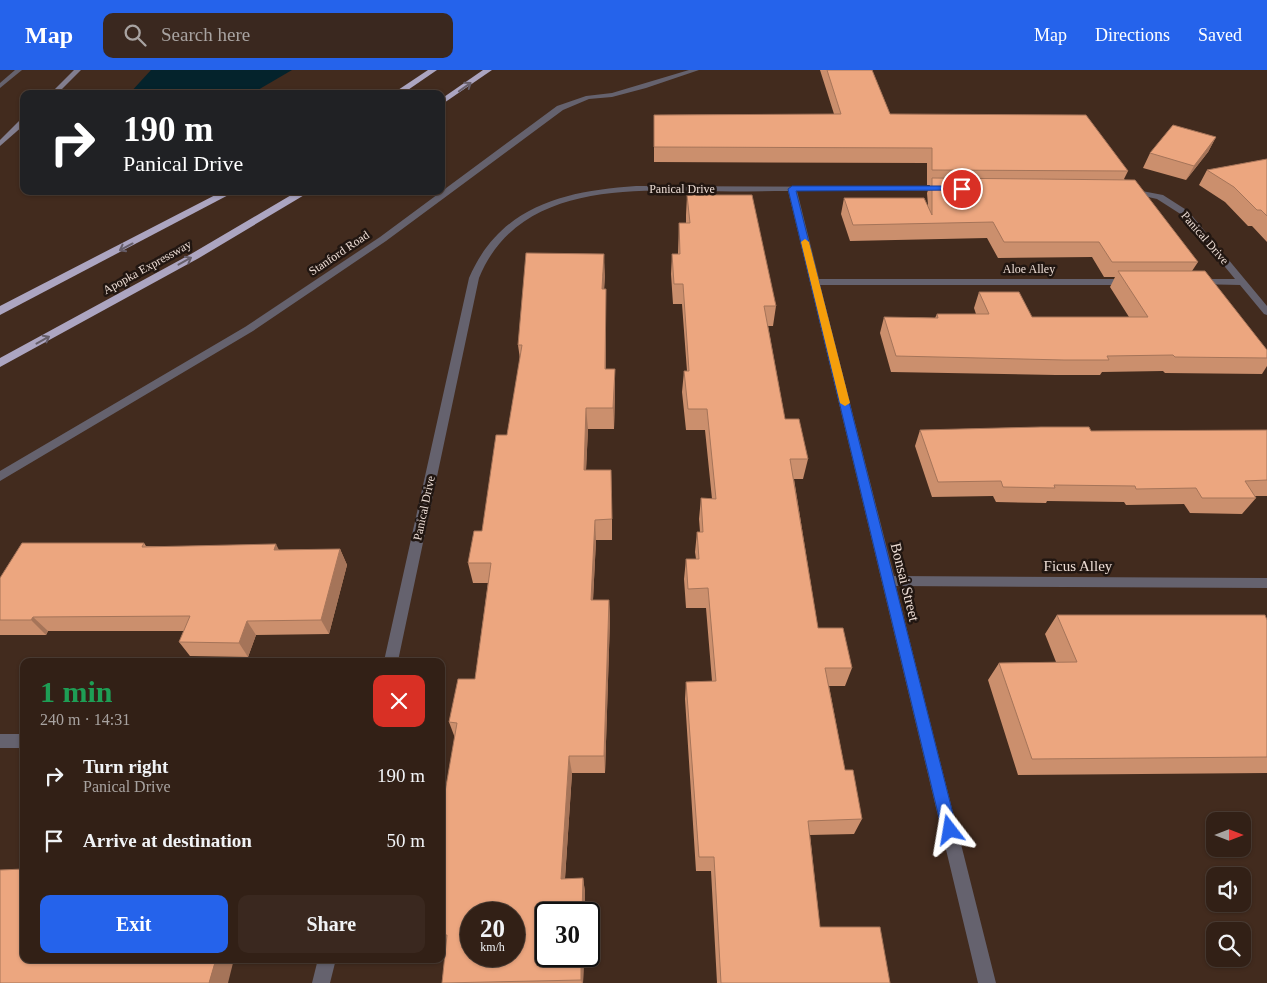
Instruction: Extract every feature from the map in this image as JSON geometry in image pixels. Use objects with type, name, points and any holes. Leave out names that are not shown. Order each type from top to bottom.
[{"type":"highway","points":[[402,90],[433,70]]},
{"type":"highway","points":[[445,100],[488,70]]},
{"type":"highway","name":"Apopka Expressway","points":[[0,311],[223,195]]},
{"type":"highway","name":"Apopka Expressway","points":[[0,363],[186,261],[299,195]]},
{"type":"main road","points":[[57,90],[78,70]]},
{"type":"main road","points":[[0,144],[20,125]]},
{"type":"street","points":[[0,86],[19,70]]},
{"type":"street","name":"Stanford Road","points":[[445,193],[560,108],[588,96],[612,95],[696,70]]},
{"type":"street","name":"Bonsai Street","points":[[792,189],[987,983]]},
{"type":"street","name":"Panical Drive","points":[[392,658],[474,278],[480,260],[492,241],[515,222],[544,207],[610,190],[958,189]]},
{"type":"street","name":"Panical Drive","points":[[1122,189],[1160,197],[1174,204],[1185,213],[1267,312]]},
{"type":"street","name":"Stanford Road","points":[[0,477],[249,329],[382,239],[442,195]]},
{"type":"street","name":"Aloe Alley","points":[[815,282],[1143,282]]},
{"type":"street","points":[[1183,282],[1243,282]]},
{"type":"street","name":"Ficus Alley","points":[[888,581],[1267,583]]},
{"type":"street","points":[[0,741],[20,741]]},
{"type":"street","points":[[321,983],[326,963]]},
{"type":"water","points":[[151,70],[292,70],[258,90],[133,90]]},
{"type":"building","points":[[827,70],[872,70],[890,114],[1086,115],[1128,171],[932,170],[932,148],[654,147],[654,115],[841,114]]},
{"type":"building","points":[[1173,125],[1216,137],[1194,166],[1150,153]]},
{"type":"building","points":[[1267,159],[1267,216],[1261,210],[1257,210],[1234,187],[1207,170]]},
{"type":"building","points":[[932,178],[1135,180],[1198,262],[1112,262],[1099,242],[1004,242],[993,222],[853,225],[844,198],[924,198],[932,215]]},
{"type":"building","points":[[687,195],[752,195],[776,306],[764,306],[785,419],[799,419],[808,459],[790,459],[818,628],[843,628],[852,668],[825,668],[845,770],[853,770],[862,819],[808,821],[820,927],[880,927],[890,983],[721,983],[714,857],[699,857],[686,682],[716,681],[708,588],[688,589],[686,559],[699,559],[697,532],[703,532],[701,498],[716,499],[707,409],[688,409],[684,371],[689,371],[683,284],[674,284],[672,254],[680,254],[679,223],[690,223]]},
{"type":"building","points":[[526,253],[604,254],[602,289],[606,289],[605,369],[615,369],[613,408],[586,408],[584,470],[611,470],[612,519],[595,520],[591,600],[609,600],[604,756],[569,756],[561,879],[583,878],[582,902],[535,902],[535,967],[581,967],[581,980],[442,983],[447,935],[445,935],[445,792],[457,723],[449,722],[458,679],[475,679],[491,563],[468,563],[474,531],[482,531],[496,435],[507,435],[522,345],[518,345]]},
{"type":"building","points":[[1118,271],[1205,271],[1267,350],[1267,358],[1175,357],[1173,355],[1107,356],[1109,360],[1064,360],[896,356],[884,317],[938,318],[937,314],[989,314],[979,292],[1019,292],[1032,317],[1148,317]]},
{"type":"building","points":[[1089,427],[1091,431],[1267,430],[1267,480],[1245,481],[1256,498],[1202,498],[1196,488],[1136,489],[1135,486],[1054,485],[1055,488],[1003,487],[1001,481],[938,482],[920,430]]},
{"type":"building","points":[[22,543],[144,543],[142,547],[276,544],[274,550],[340,549],[321,620],[247,621],[239,643],[179,642],[190,616],[33,617],[31,620],[0,620],[0,578]]},
{"type":"building","points":[[1057,615],[1265,615],[1267,620],[1267,757],[1032,759],[999,663],[1077,662]]},
{"type":"building","points":[[20,869],[20,963],[215,963],[209,983],[0,983],[0,870]]},
{"type":"slow traffic","points":[[805,242],[845,403]]},
{"type":"route","points":[[950,830],[792,189],[962,189]]}]
